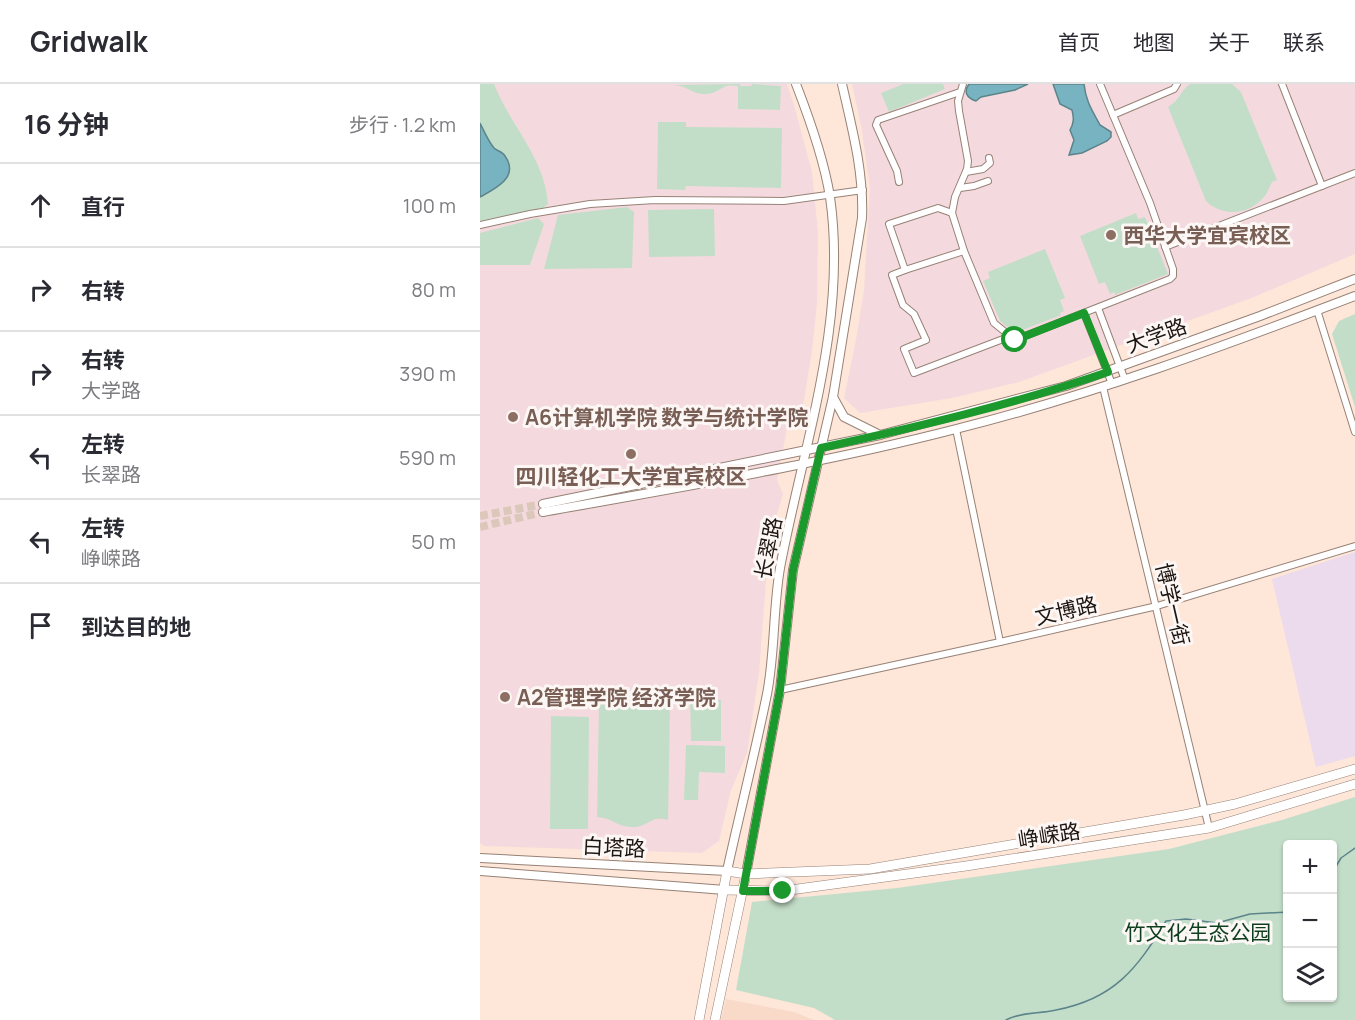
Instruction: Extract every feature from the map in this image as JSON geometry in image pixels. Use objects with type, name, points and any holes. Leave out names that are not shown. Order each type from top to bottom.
[{"type":"main road","name":"长翠路","points":[[699,1020],[727,871],[767,692],[780,569],[824,369],[832,285],[833,237],[830,195],[814,135],[796,84]]},
{"type":"main road","name":"长翠路","points":[[715,1020],[743,891],[780,690],[793,570],[833,397],[862,218],[863,190],[842,84]]},
{"type":"main road","name":"大学路","points":[[1355,279],[1066,386],[880,435],[543,508],[804,464],[956,429],[1125,380],[1355,296]]},
{"type":"main road","points":[[833,397],[844,417],[880,435]]},
{"type":"main road","name":"峥嵘路","points":[[746,874],[870,869],[1184,815],[1235,804],[1355,769]]},
{"type":"main road","name":"峥嵘路","points":[[743,891],[783,891],[966,866],[1209,828],[1355,784]]},
{"type":"main road","name":"白塔路","points":[[480,858],[727,871],[746,874]]},
{"type":"main road","name":"白塔路","points":[[480,871],[743,891]]},
{"type":"street","points":[[963,84],[958,111],[968,161],[966,172],[955,197],[952,213],[964,251],[994,323],[1015,340],[1173,276],[1173,269],[1150,203],[1100,84]]},
{"type":"street","points":[[1113,115],[1174,89],[1177,84]]},
{"type":"street","points":[[1282,84],[1322,186]]},
{"type":"street","points":[[899,182],[897,171],[876,125],[878,120],[960,92]]},
{"type":"street","points":[[966,172],[986,168],[990,163],[989,158]]},
{"type":"street","points":[[1165,247],[1355,173]]},
{"type":"street","points":[[960,188],[987,181]]},
{"type":"street","points":[[480,225],[590,204],[655,200],[784,201],[863,190]]},
{"type":"street","points":[[905,270],[889,225],[938,208],[952,213]]},
{"type":"street","points":[[964,251],[892,275],[903,305],[914,314],[926,340],[904,349],[914,373],[1011,336]]},
{"type":"street","points":[[1098,308],[1125,380]]},
{"type":"street","points":[[1317,310],[1355,432]]},
{"type":"street","points":[[1084,313],[1112,384]]},
{"type":"street","name":"博学一街","points":[[1103,387],[1209,828]]},
{"type":"street","points":[[956,429],[1000,642]]},
{"type":"street","name":"文博路","points":[[780,690],[1156,606],[1355,546]]},
{"type":"shaded area","name":"四川轻化工大学宜宾校区","points":[[480,84],[787,84],[794,105],[812,172],[818,233],[817,303],[812,351],[801,418],[787,429],[777,480],[783,494],[769,541],[759,673],[747,753],[731,790],[719,841],[702,853],[484,846],[480,843]]},
{"type":"shaded area","name":"西华大学宜宾校区","points":[[852,84],[1355,84],[1355,254],[1254,297],[1019,382],[952,398],[860,413],[844,398],[864,290],[870,189],[862,131]]},
{"type":"shaded area","points":[[1355,552],[1355,756],[1316,767],[1272,579]]},
{"type":"shaded area","points":[[726,999],[794,1012],[814,1020],[721,1020]]},
{"type":"green space","points":[[480,84],[494,84],[541,172],[548,204],[543,208],[480,224]]},
{"type":"green space","points":[[740,84],[740,86],[751,86],[752,84],[781,86],[780,110],[738,109],[738,86],[727,86],[704,94],[672,85]]},
{"type":"green space","points":[[903,84],[943,84],[945,89],[889,112],[881,93]]},
{"type":"green space","points":[[1190,84],[1232,84],[1241,92],[1277,180],[1272,182],[1264,197],[1250,208],[1227,212],[1206,201],[1168,107]]},
{"type":"green space","points":[[658,122],[686,122],[686,127],[782,128],[781,188],[686,186],[685,190],[657,189]]},
{"type":"green space","points":[[627,207],[634,212],[632,268],[544,269],[558,215]]},
{"type":"green space","points":[[714,209],[715,256],[649,257],[648,210]]},
{"type":"green space","points":[[1136,213],[1138,219],[1145,217],[1168,274],[1115,295],[1114,292],[1110,294],[1105,282],[1099,284],[1080,236]]},
{"type":"green space","points":[[538,218],[544,224],[530,265],[480,265],[480,233]]},
{"type":"green space","points":[[1045,249],[1065,298],[1060,300],[1064,311],[1060,313],[1061,315],[1015,333],[1000,321],[983,281],[990,278],[988,272]]},
{"type":"green space","points":[[1355,314],[1355,407],[1332,334],[1339,321]]},
{"type":"green space","points":[[635,695],[660,705],[670,706],[668,820],[655,819],[634,827],[597,817],[599,704],[611,705],[620,698]]},
{"type":"green space","points":[[690,700],[721,700],[721,741],[691,741]]},
{"type":"green space","points":[[551,716],[589,717],[588,829],[550,829]]},
{"type":"green space","points":[[686,745],[725,746],[725,773],[699,772],[698,800],[684,800]]},
{"type":"green space","name":"竹文化生态公园","points":[[1355,797],[1355,1020],[835,1020],[814,1008],[736,990],[752,902],[897,888],[1169,849],[1282,820]]},
{"type":"water","points":[[969,84],[1028,84],[1015,90],[981,97],[976,101],[967,94]]},
{"type":"water","points":[[1053,84],[1084,84],[1092,110],[1100,125],[1111,132],[1111,137],[1082,153],[1069,155],[1074,140],[1070,130],[1073,113],[1072,110],[1060,104]]},
{"type":"water","points":[[480,123],[495,149],[505,156],[510,170],[504,181],[480,197]]},
{"type":"waterway","points":[[1337,865],[1341,858],[1355,848]]},
{"type":"waterway","points":[[1006,1020],[1076,1005],[1109,990],[1145,954],[1166,921],[1186,919],[1217,923],[1250,914],[1283,912]]},
{"type":"tunnel","points":[[480,516],[543,504]]},
{"type":"tunnel","points":[[480,527],[543,512]]},
{"type":"place","name":"西华大学宜宾校区","points":[[1111,235]]},
{"type":"place","name":"A6计算机学院 数学与统计学院","points":[[513,417]]},
{"type":"place","name":"四川轻化工大学宜宾校区","points":[[631,454]]},
{"type":"place","name":"A2管理学院 经济学院","points":[[505,697]]},
{"type":"route","points":[[783,891],[743,891],[780,690],[793,570],[821,448],[954,417],[1108,372],[1084,313],[1015,340]]}]
